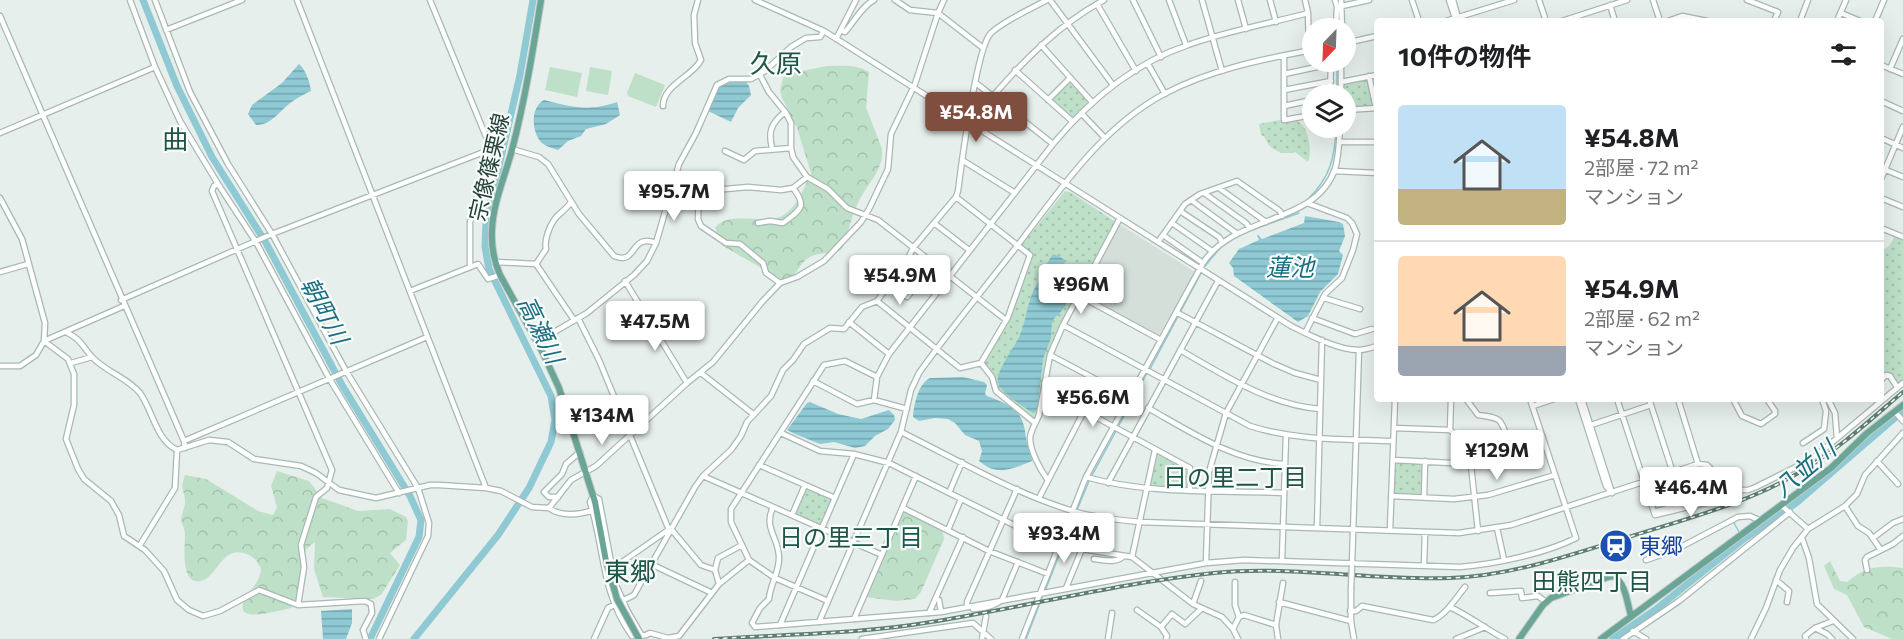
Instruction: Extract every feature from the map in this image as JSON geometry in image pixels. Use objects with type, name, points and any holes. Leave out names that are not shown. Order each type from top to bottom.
[{"type":"main road","name":"宗像篠栗線","points":[[541,0],[531,64],[512,149],[492,221],[492,240],[498,276],[537,342],[559,388],[593,495],[616,599],[640,637]]},
{"type":"main road","points":[[1601,639],[1831,468],[1866,434],[1896,413],[1903,405]]},
{"type":"main road","points":[[1519,639],[1546,602],[1557,595],[1613,576],[1618,578],[1622,586],[1631,616]]},
{"type":"street","points":[[130,0],[155,67],[180,121],[218,184],[257,241],[330,378],[399,493]]},
{"type":"street","points":[[155,0],[177,60],[228,164],[270,236],[343,372],[416,489],[429,523],[428,536],[379,639]]},
{"type":"street","points":[[166,30],[242,0]]},
{"type":"street","points":[[297,0],[486,488]]},
{"type":"street","points":[[430,0],[489,144],[470,222],[470,266]]},
{"type":"street","points":[[663,106],[665,95],[701,60],[696,43],[694,15],[699,0]]},
{"type":"street","points":[[755,0],[836,39],[1277,319],[1322,340],[1359,350],[1374,347]]},
{"type":"street","points":[[836,39],[856,0]]},
{"type":"street","points":[[841,30],[844,32],[874,0]]},
{"type":"street","points":[[895,0],[910,10],[921,13],[938,13],[983,48]]},
{"type":"street","points":[[549,508],[562,489],[572,480],[596,466],[713,362],[762,302],[780,284],[824,261],[864,217],[888,169],[891,134],[912,88],[944,0]]},
{"type":"street","points":[[594,639],[608,608],[634,595],[653,565],[670,529],[703,476],[731,450],[747,422],[771,396],[783,370],[804,344],[830,328],[844,329],[862,307],[876,302],[908,261],[914,248],[956,197],[983,48],[991,33],[1049,0],[1113,85]]},
{"type":"street","points":[[993,96],[1041,45],[1067,24],[1104,0]]},
{"type":"street","points":[[1133,0],[1161,57]]},
{"type":"street","points":[[1169,0],[1186,45]]},
{"type":"street","points":[[1202,0],[1222,70]]},
{"type":"street","points":[[1238,0],[1246,29]]},
{"type":"street","points":[[1270,0],[1275,22]]},
{"type":"street","points":[[1305,0],[1308,18]]},
{"type":"street","points":[[1335,0],[1336,18]]},
{"type":"street","points":[[1342,18],[1341,3],[1369,0]]},
{"type":"street","points":[[1412,0],[1418,18]]},
{"type":"street","points":[[1451,0],[1456,18]]},
{"type":"street","points":[[1463,18],[1514,0]]},
{"type":"street","points":[[1539,0],[1545,18]]},
{"type":"street","points":[[1571,18],[1627,0]]},
{"type":"street","points":[[1653,0],[1659,18]]},
{"type":"street","points":[[1747,0],[1778,12],[1775,18]]},
{"type":"street","points":[[1801,18],[1808,0]]},
{"type":"street","points":[[1838,18],[1846,0]]},
{"type":"street","points":[[1876,18],[1884,0]]},
{"type":"street","points":[[1097,4],[1136,71]]},
{"type":"street","points":[[1610,5],[1614,18]]},
{"type":"street","points":[[874,400],[877,377],[889,354],[1053,144],[1092,102],[1113,85],[1136,71],[1186,45],[1308,13]]},
{"type":"street","points":[[1841,13],[1853,18]]},
{"type":"street","points":[[0,16],[184,441],[185,448]]},
{"type":"street","points":[[1676,18],[1682,16],[1692,18]]},
{"type":"street","points":[[537,342],[576,319],[626,281],[647,261],[656,243],[683,154],[696,134],[717,85],[725,79],[748,80],[760,75],[791,47],[806,38],[820,37],[824,32]]},
{"type":"street","points":[[1356,41],[1374,37]]},
{"type":"street","points":[[1890,69],[1903,39]]},
{"type":"street","points":[[1041,45],[1092,102]]},
{"type":"street","points":[[819,622],[889,463],[919,373],[1066,184],[1105,138],[1137,111],[1195,80],[1222,70],[1302,52]]},
{"type":"street","points":[[1284,57],[1284,120],[1302,117]]},
{"type":"street","points":[[1148,64],[1165,94]]},
{"type":"street","points":[[1884,66],[1903,74]]},
{"type":"street","points":[[0,132],[44,116],[155,67]]},
{"type":"street","points":[[1016,70],[1072,121]]},
{"type":"street","points":[[1284,74],[1302,70]]},
{"type":"street","points":[[1331,72],[1331,84]]},
{"type":"street","points":[[1341,72],[1341,82],[1374,75]]},
{"type":"street","points":[[760,75],[791,123],[793,157],[807,177],[828,189],[846,208],[863,214],[864,217],[878,220],[1006,320]]},
{"type":"street","points":[[1369,76],[1374,96]]},
{"type":"street","points":[[1048,100],[1070,78]]},
{"type":"street","points":[[1284,90],[1331,81]]},
{"type":"street","points":[[976,83],[1053,144]]},
{"type":"street","points":[[1284,106],[1302,102]]},
{"type":"street","points":[[1884,102],[1903,111]]},
{"type":"street","points":[[1356,109],[1374,108]]},
{"type":"street","points":[[772,148],[769,132],[772,124],[785,112]]},
{"type":"street","points":[[1081,113],[1105,138]]},
{"type":"street","points":[[1884,167],[1903,127]]},
{"type":"street","points":[[1022,639],[1043,593],[1047,574],[1062,544],[1074,511],[1113,427],[1199,269],[1212,251],[1236,233],[1282,216],[1317,196],[1334,171],[1339,138]]},
{"type":"street","points":[[1884,139],[1903,148]]},
{"type":"street","points":[[1339,142],[1374,142]]},
{"type":"street","points":[[725,151],[744,160],[756,151],[791,148]]},
{"type":"street","points":[[512,149],[539,157],[548,164],[571,202],[617,258],[628,257],[637,243],[641,241],[656,243]]},
{"type":"street","points":[[121,300],[257,241],[489,150]]},
{"type":"street","points":[[962,160],[1015,193]]},
{"type":"street","points":[[1884,169],[1903,177]]},
{"type":"street","points":[[1334,171],[1374,173]]},
{"type":"street","points":[[669,194],[748,187],[793,188],[807,177]]},
{"type":"street","points":[[1158,242],[1180,211],[1191,200],[1237,181],[1280,211],[1282,216]]},
{"type":"street","points":[[218,184],[212,191],[332,470],[327,488],[316,497],[301,545],[304,567],[298,605]]},
{"type":"street","points":[[758,223],[770,220],[783,223],[795,214],[802,198],[793,188]]},
{"type":"street","points":[[1219,188],[1266,222]]},
{"type":"street","points":[[699,191],[698,219],[701,226],[726,243],[740,244],[763,263],[766,273],[780,284]]},
{"type":"street","points":[[1204,193],[1250,227]]},
{"type":"street","points":[[876,302],[960,368],[981,363],[1006,320],[1030,255],[956,197]]},
{"type":"street","points":[[0,198],[22,239],[45,323],[44,341],[36,355],[20,366],[0,366]]},
{"type":"street","points":[[1884,199],[1903,207]]},
{"type":"street","points":[[1191,200],[1236,233]]},
{"type":"street","points":[[536,264],[546,249],[544,243],[554,220],[567,209],[571,202]]},
{"type":"street","points":[[1305,333],[1324,298],[1342,278],[1357,234],[1347,218],[1307,203]]},
{"type":"street","points":[[1180,211],[1219,237],[1222,242]]},
{"type":"street","points":[[1047,478],[1038,464],[1030,440],[1039,415],[1050,355],[1078,295],[1120,218]]},
{"type":"street","points":[[934,223],[969,250]]},
{"type":"street","points":[[1172,223],[1212,251]]},
{"type":"street","points":[[1884,229],[1903,237]]},
{"type":"street","points":[[1163,236],[1203,263]]},
{"type":"street","points":[[496,262],[536,264]]},
{"type":"street","points":[[890,284],[907,297],[934,263]]},
{"type":"street","points":[[0,272],[28,264]]},
{"type":"street","points":[[410,291],[478,264],[489,279],[498,276]]},
{"type":"street","points":[[536,264],[576,319],[599,360],[670,529],[701,565],[715,570]]},
{"type":"street","points":[[626,281],[687,383]]},
{"type":"street","points":[[1108,483],[1218,281]]},
{"type":"street","points":[[1078,295],[1161,340]]},
{"type":"street","points":[[1324,298],[1360,309]]},
{"type":"street","points":[[44,341],[124,306]]},
{"type":"street","points":[[1176,312],[1295,373],[1321,380]]},
{"type":"street","points":[[1312,318],[1354,333],[1372,329]]},
{"type":"street","points":[[1206,563],[1209,472],[1216,445],[1226,413],[1277,319]]},
{"type":"street","points":[[849,322],[889,354]]},
{"type":"street","points":[[1063,325],[1250,426],[1286,435],[1393,441]]},
{"type":"street","points":[[66,332],[82,342],[92,357],[138,391],[164,440],[177,450]]},
{"type":"street","points":[[184,441],[427,337]]},
{"type":"street","points":[[1317,528],[1322,340]]},
{"type":"street","points":[[44,341],[71,363],[75,390],[74,405],[67,431],[68,445],[81,474],[108,497],[116,508],[124,536],[130,542],[140,545],[164,571],[177,600],[189,610],[203,616],[219,611],[259,590],[298,605],[368,602],[372,613],[363,630],[365,638]]},
{"type":"street","points":[[1180,350],[1278,401],[1320,409]]},
{"type":"street","points":[[1354,639],[1350,611],[1359,350]]},
{"type":"street","points":[[1050,355],[1129,398]]},
{"type":"street","points":[[71,363],[92,357]]},
{"type":"street","points":[[828,602],[775,578],[749,561],[731,522],[731,509],[824,365],[845,361],[877,377]]},
{"type":"street","points":[[981,363],[992,377],[996,391],[1035,423]]},
{"type":"street","points":[[701,373],[753,414]]},
{"type":"street","points":[[1884,377],[1890,376],[1898,387]]},
{"type":"street","points":[[813,381],[857,404],[874,400],[907,409]]},
{"type":"street","points":[[1884,399],[1903,382]]},
{"type":"street","points":[[1044,389],[1190,468],[1190,489]]},
{"type":"street","points":[[1390,531],[1395,402]]},
{"type":"street","points":[[1450,430],[1451,402]]},
{"type":"street","points":[[1468,402],[1478,415],[1497,418],[1503,423],[1507,438]]},
{"type":"street","points":[[773,507],[769,523],[780,556],[769,599],[760,608],[752,623],[754,627],[941,612],[1206,563],[1244,560],[1460,567],[1504,560],[1576,538],[1531,402]]},
{"type":"street","points":[[1533,406],[1545,402]]},
{"type":"street","points":[[1579,402],[1606,486],[1612,493]]},
{"type":"street","points":[[1583,402],[1612,493]]},
{"type":"street","points":[[1618,402],[1655,515],[1713,501],[1726,501]]},
{"type":"street","points":[[1650,402],[1673,473]]},
{"type":"street","points":[[1679,402],[1698,464]]},
{"type":"street","points":[[1735,402],[1742,416],[1761,424],[1775,414],[1769,402]]},
{"type":"street","points":[[1803,443],[1824,429],[1826,411],[1823,402]]},
{"type":"street","points":[[1830,402],[1835,413],[1837,438]]},
{"type":"street","points":[[901,432],[1017,489],[1074,511],[1140,522],[1425,532],[1478,531],[1497,528],[1612,493],[1698,464],[1707,465],[1730,487],[1743,490],[1756,487],[1817,454],[1880,402]]},
{"type":"street","points":[[1591,425],[1651,405]]},
{"type":"street","points":[[1148,408],[1216,445],[1244,457],[1285,465]]},
{"type":"street","points":[[1039,498],[1047,478],[1084,411]]},
{"type":"street","points":[[1896,413],[1902,420]]},
{"type":"street","points":[[1394,428],[1450,430],[1467,446],[1478,531]]},
{"type":"street","points":[[781,432],[820,451],[854,454],[889,463],[1030,533],[1082,549],[1132,557],[1193,604],[1222,617],[1233,629],[1238,639]]},
{"type":"street","points":[[1760,639],[1752,636],[1787,558],[1808,529],[1845,506],[1857,494],[1865,475],[1902,434]]},
{"type":"street","points":[[1282,561],[1286,435]]},
{"type":"street","points":[[177,450],[209,440],[228,442],[254,459],[302,466],[339,489],[376,498],[439,485],[501,491],[527,505],[541,509],[549,508],[552,511],[578,515],[593,510]]},
{"type":"street","points":[[140,545],[175,488],[177,450]]},
{"type":"street","points":[[1132,557],[1155,450]]},
{"type":"street","points":[[558,497],[549,497],[544,492],[560,476],[566,464],[580,452]]},
{"type":"street","points":[[780,625],[854,454]]},
{"type":"street","points":[[1393,460],[1471,464]]},
{"type":"street","points":[[1424,497],[1425,461]]},
{"type":"street","points":[[1877,461],[1898,484]]},
{"type":"street","points":[[949,493],[962,462]]},
{"type":"street","points":[[759,465],[835,498]]},
{"type":"street","points":[[1391,496],[1454,498],[1488,495],[1556,475]]},
{"type":"street","points":[[703,476],[882,555]]},
{"type":"street","points":[[854,620],[916,476]]},
{"type":"street","points":[[1089,478],[1147,488],[1284,493]]},
{"type":"street","points":[[792,515],[805,485]]},
{"type":"street","points":[[1654,512],[1720,493],[1730,487]]},
{"type":"street","points":[[967,608],[1017,489]]},
{"type":"street","points":[[640,637],[622,601],[612,569],[599,499],[593,495],[590,502],[604,574],[614,603],[632,636],[640,637],[656,633],[668,638],[679,636],[719,584],[749,561]]},
{"type":"street","points":[[948,530],[961,499]]},
{"type":"street","points":[[1782,505],[1808,529]]},
{"type":"street","points":[[1845,506],[1858,526],[1869,533],[1881,550]]},
{"type":"street","points":[[903,508],[989,551],[1047,574]]},
{"type":"street","points":[[1623,639],[1679,601],[1790,512]]},
{"type":"street","points":[[1646,560],[1675,550],[1738,517],[1746,515],[1761,521]]},
{"type":"street","points":[[1873,538],[1893,523],[1903,519]]},
{"type":"street","points":[[1497,528],[1504,560]]},
{"type":"street","points":[[612,569],[670,529]]},
{"type":"street","points":[[1424,565],[1425,532]]},
{"type":"street","points":[[1867,570],[1865,560],[1867,557],[1903,536]]},
{"type":"street","points":[[929,613],[963,537]]},
{"type":"street","points":[[1802,538],[1809,558],[1817,604],[1853,639]]},
{"type":"street","points":[[719,584],[715,570],[718,558],[742,545]]},
{"type":"street","points":[[1066,588],[1082,549]]},
{"type":"street","points":[[1094,559],[1111,561],[1124,556]]},
{"type":"street","points":[[967,608],[985,612],[1002,600],[1018,562]]},
{"type":"street","points":[[653,565],[711,593]]},
{"type":"street","points":[[1776,580],[1789,591],[1787,602]]},
{"type":"street","points":[[1193,604],[1201,581]]},
{"type":"street","points":[[1233,629],[1239,617],[1235,605],[1235,582]]},
{"type":"street","points":[[1278,639],[1276,625],[1283,583]]},
{"type":"street","points":[[1350,611],[1356,611],[1362,606],[1433,620],[1438,619],[1465,587]]},
{"type":"street","points":[[1490,593],[1521,591],[1522,598],[1538,596],[1546,602]]},
{"type":"street","points":[[1496,593],[1497,600]]},
{"type":"street","points":[[939,600],[941,612]]},
{"type":"street","points":[[1279,602],[1351,621]]},
{"type":"street","points":[[1450,607],[1475,619],[1505,639]]},
{"type":"street","points":[[1161,627],[1172,614],[1185,624],[1201,609]]},
{"type":"street","points":[[1137,610],[1161,627],[1167,636],[1166,639]]},
{"type":"street","points":[[982,639],[985,612]]},
{"type":"street","points":[[1108,639],[1112,613]]},
{"type":"street","points":[[1239,617],[1244,615],[1276,625]]},
{"type":"street","points":[[1806,639],[1805,636],[1815,628],[1833,621]]},
{"type":"street","points":[[862,639],[973,623],[991,639]]},
{"type":"street","points":[[1456,639],[1485,627]]},
{"type":"street","points":[[1815,628],[1832,639]]},
{"type":"street","points":[[1634,631],[1646,639]]},
{"type":"shaded area","points":[[1119,224],[1195,272],[1158,336],[1082,295]]},
{"type":"green space","points":[[827,66],[854,67],[869,72],[866,107],[882,149],[882,157],[878,170],[857,206],[840,251],[810,257],[791,280],[784,281],[723,246],[715,228],[728,220],[766,219],[782,216],[796,203],[811,173],[797,128],[780,90],[783,78],[787,74]]},
{"type":"green space","points":[[550,67],[582,73],[577,97],[545,90]]},
{"type":"green space","points":[[590,67],[612,71],[608,95],[586,91]]},
{"type":"green space","points":[[635,73],[665,85],[656,107],[628,96],[627,93]]},
{"type":"green space","points":[[1369,79],[1373,106],[1356,108],[1356,84],[1344,84]]},
{"type":"green space","points":[[1069,82],[1088,101],[1088,104],[1072,119],[1051,100]]},
{"type":"green space","points":[[1293,120],[1302,125],[1302,138],[1308,138],[1310,151],[1308,162],[1295,152],[1285,153],[1272,148],[1261,135],[1259,124]]},
{"type":"green space","points":[[1065,191],[1116,222],[1064,318],[1048,355],[1038,415],[1033,418],[997,390],[993,376],[983,361],[1007,322],[1032,255],[1021,246]]},
{"type":"green space","points":[[1895,236],[1903,239],[1903,379],[1898,384],[1888,372],[1884,375],[1884,249],[1889,246]]},
{"type":"green space","points":[[1158,453],[1187,468],[1188,486],[1186,488],[1150,485]]},
{"type":"green space","points":[[1395,462],[1424,465],[1421,496],[1393,493]]},
{"type":"green space","points":[[277,471],[309,481],[322,498],[358,511],[390,509],[406,517],[408,521],[406,540],[390,553],[400,565],[381,595],[373,599],[323,597],[314,569],[315,542],[304,554],[304,585],[299,598],[291,608],[265,614],[248,614],[243,611],[243,604],[258,580],[261,569],[253,557],[239,552],[225,558],[202,581],[195,581],[191,578],[186,567],[185,532],[181,520],[185,504],[182,487],[185,475],[206,479],[258,511],[273,515],[277,507],[271,486]]},
{"type":"green space","points":[[807,488],[831,499],[822,525],[819,526],[794,513]]},
{"type":"green space","points":[[903,512],[942,529],[944,539],[921,592],[915,599],[896,601],[866,597]]},
{"type":"green space","points":[[1830,561],[1840,581],[1847,582],[1873,568],[1903,568],[1903,639],[1892,639],[1864,627],[1847,595],[1834,589],[1824,566]]},
{"type":"water","points":[[299,64],[304,70],[311,91],[289,104],[271,120],[256,125],[248,114],[252,105],[282,83]]},
{"type":"water","points":[[729,81],[746,82],[751,95],[738,108],[731,122],[708,111],[718,89]]},
{"type":"water","points":[[544,100],[589,108],[617,102],[620,115],[606,124],[586,129],[581,136],[568,141],[558,150],[542,143],[535,130],[535,113]]},
{"type":"water","name":"蓮池","points":[[1305,216],[1343,224],[1345,236],[1339,251],[1343,255],[1338,274],[1320,292],[1308,316],[1298,322],[1234,276],[1233,268],[1229,263],[1239,249],[1259,240],[1257,234],[1262,239],[1304,223]]},
{"type":"water","points":[[1053,254],[1065,261],[1059,281],[1042,271]]},
{"type":"water","points":[[1043,278],[1066,289],[1067,300],[1065,307],[1052,321],[1051,338],[1043,359],[1037,411],[1033,413],[1003,391],[998,378],[1022,330],[1034,290]]},
{"type":"water","points":[[963,377],[984,382],[987,385],[985,394],[987,396],[1015,410],[1025,429],[1032,461],[1005,470],[992,469],[979,461],[982,451],[979,441],[965,435],[955,423],[948,419],[935,418],[919,421],[913,417],[917,395],[926,381],[930,378]]},
{"type":"water","points":[[810,402],[838,414],[861,419],[889,410],[895,420],[888,429],[875,436],[865,446],[855,448],[834,442],[820,444],[787,430]]},
{"type":"water","points":[[352,609],[352,623],[346,639],[323,639],[321,611]]},
{"type":"waterway","name":"朝町川","points":[[143,0],[177,86],[212,157],[266,243],[342,385],[410,496],[421,520],[419,537],[370,639]]},
{"type":"waterway","name":"高瀬川","points":[[414,639],[498,535],[529,488],[551,442],[555,420],[551,396],[489,269],[485,247],[486,222],[520,75],[533,0]]},
{"type":"waterway","points":[[1339,13],[1339,18]]},
{"type":"waterway","points":[[1337,72],[1337,84]]},
{"type":"waterway","points":[[1308,199],[1322,183],[1330,166],[1335,138]]},
{"type":"waterway","points":[[1249,231],[1299,213]]},
{"type":"waterway","points":[[1205,266],[1221,247]]},
{"type":"waterway","points":[[1150,369],[1200,275]]},
{"type":"waterway","points":[[1118,427],[1147,373]]},
{"type":"waterway","name":"八並川","points":[[1613,639],[1655,610],[1745,538],[1796,503],[1903,411]]},
{"type":"waterway","points":[[1077,510],[1089,481],[1116,431]]},
{"type":"waterway","points":[[1065,540],[1075,514]]},
{"type":"waterway","points":[[1734,523],[1739,532]]},
{"type":"waterway","points":[[1045,591],[1063,545]]},
{"type":"waterway","points":[[1026,639],[1043,595]]},
{"type":"railway","points":[[714,639],[904,626],[1107,589],[1214,573],[1273,571],[1450,578],[1519,569],[1696,516],[1760,493],[1800,472],[1827,454],[1903,392]]},
{"type":"place","name":"東郷","points":[[1616,546]]},
{"type":"district","name":"久原","points":[[776,64]]},
{"type":"district","name":"曲","points":[[175,140]]},
{"type":"district","name":"日の里二丁目","points":[[1235,478]]},
{"type":"district","name":"日の里三丁目","points":[[851,538]]},
{"type":"district","name":"東郷","points":[[630,572]]},
{"type":"district","name":"田熊四丁目","points":[[1592,582]]}]
